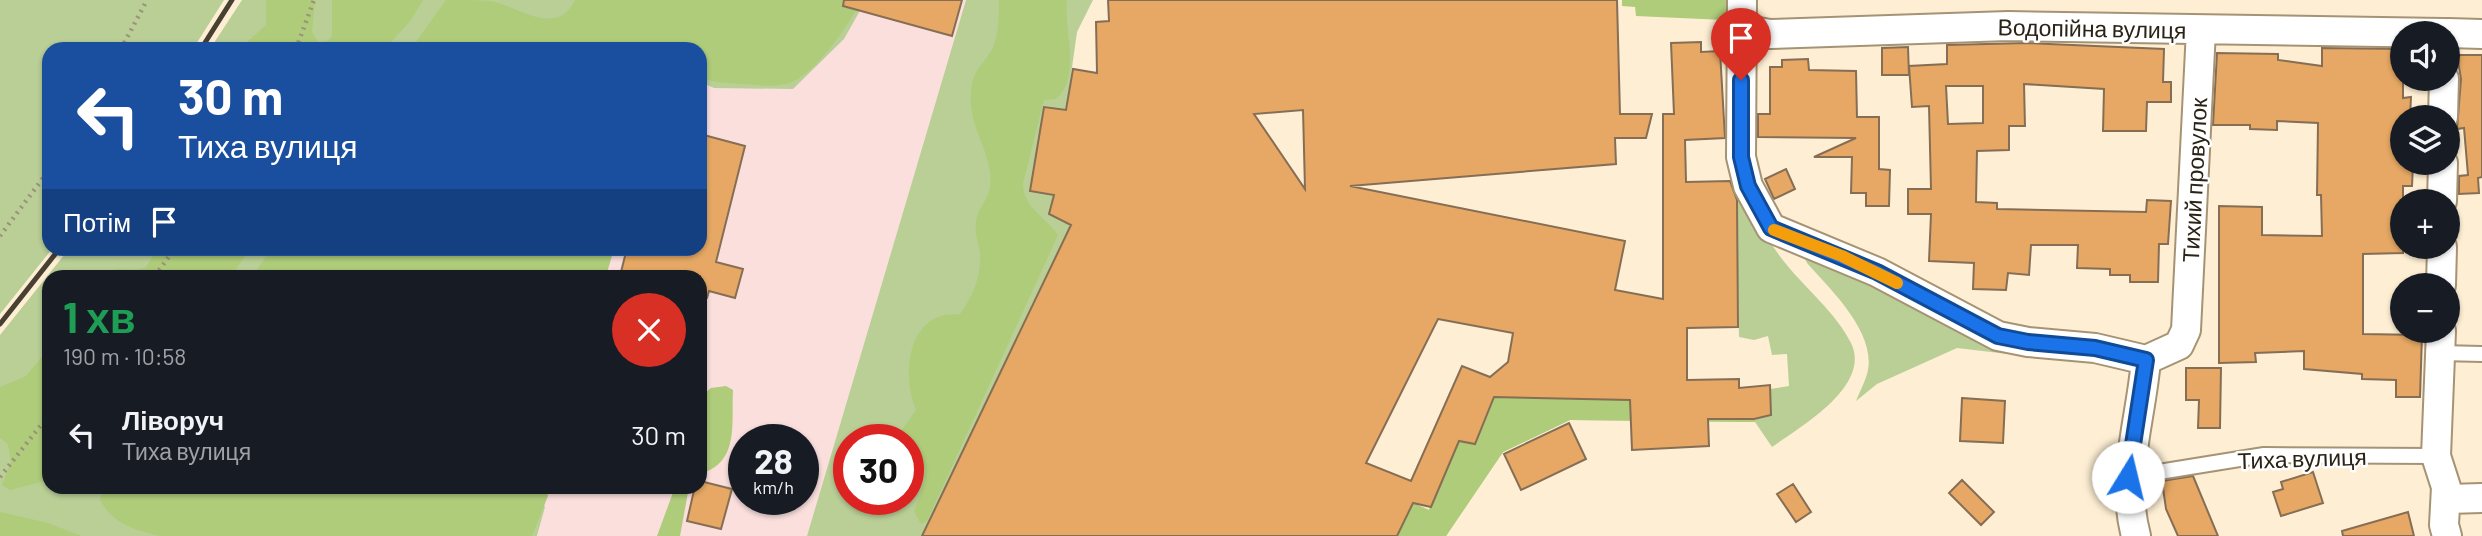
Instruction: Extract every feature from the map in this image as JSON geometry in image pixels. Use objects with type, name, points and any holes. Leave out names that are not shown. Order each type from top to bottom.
[{"type":"street","points":[[1742,0],[1741,157],[1748,186],[1771,228],[1877,272],[1998,336],[2028,342],[2095,348],[2146,360],[2128,477],[2129,511],[2136,536]]},
{"type":"street","name":"Водопійна вулиця","points":[[1741,29],[1770,34],[2008,26],[2390,32]]},
{"type":"street","name":"Тихий провулок","points":[[2146,360],[2179,345],[2186,330],[2201,30]]},
{"type":"street","name":"Водопійна вулиця","points":[[2460,33],[2482,34]]},
{"type":"street","points":[[2440,343],[2435,456],[2448,499],[2444,525],[2447,536]]},
{"type":"street","points":[[2448,499],[2482,498]]},
{"type":"lane","points":[[2444,343],[2482,354]]},
{"type":"lane","name":"Тиха вулиця","points":[[2128,477],[2264,455],[2435,456]]},
{"type":"path","points":[[125,42],[147,0]]},
{"type":"path","points":[[299,42],[314,0]]},
{"type":"path","points":[[0,236],[42,179]]},
{"type":"path","points":[[0,477],[42,424]]},
{"type":"shaded area","points":[[866,0],[966,0],[840,424],[833,424],[833,448],[819,496],[819,424],[728,424],[728,515],[813,515],[807,536],[537,536],[545,507],[540,498],[541,494],[707,494],[707,270],[601,270],[604,256],[707,256],[707,85],[714,88]]},
{"type":"green space","points":[[0,0],[224,0],[197,42],[42,42],[42,256],[46,256],[0,314]]},
{"type":"green space","points":[[242,0],[866,0],[844,39],[793,89],[714,88],[707,85],[707,42],[215,42]]},
{"type":"green space","points":[[266,0],[315,0],[312,32],[318,42],[247,42],[266,25]]},
{"type":"green space","points":[[332,0],[423,0],[411,20],[391,42],[318,42],[328,41],[332,36]]},
{"type":"green space","points":[[446,0],[491,1],[548,19],[567,11],[575,0],[862,0],[841,34],[812,68],[792,82],[781,85],[707,79],[707,42],[416,42]]},
{"type":"green space","points":[[966,0],[1093,0],[1077,32],[1066,110],[1044,107],[1030,190],[1054,195],[1049,214],[1071,225],[922,536],[807,536],[813,515],[819,515],[819,496],[833,448],[833,515],[924,515],[924,424],[840,424]]},
{"type":"green space","points":[[999,0],[1067,0],[1070,52],[1068,78],[1056,99],[1044,100],[1023,183],[1024,192],[1031,205],[1058,235],[927,521],[921,524],[916,515],[924,515],[924,424],[906,424],[916,410],[910,386],[910,358],[919,333],[927,324],[938,317],[960,314],[978,278],[980,254],[976,222],[990,189],[990,172],[974,120],[972,84],[993,48]]},
{"type":"green space","points":[[1622,0],[1730,0],[1729,14],[1724,20],[1636,16],[1635,7],[1622,6]]},
{"type":"green space","points":[[1736,181],[1779,255],[1829,312],[1851,343],[1855,359],[1851,375],[1843,390],[1830,404],[1772,447],[1755,422],[1570,420],[1503,452],[1446,536],[1397,536],[1413,503],[1429,510],[1459,441],[1475,444],[1494,397],[1733,419],[1771,415],[1770,389],[1789,386],[1787,354],[1772,355],[1768,336],[1754,340],[1739,337]]},
{"type":"green space","points":[[1807,252],[2044,352],[2008,354],[1957,348],[1877,384],[1856,401],[1868,370],[1865,340],[1849,312],[1807,263],[1804,257]]},
{"type":"green space","points":[[63,256],[604,256],[601,270],[52,270]]},
{"type":"green space","points":[[153,256],[245,256],[235,270],[117,270],[145,268]]},
{"type":"green space","points":[[266,256],[612,256],[608,270],[257,270]]},
{"type":"green space","points":[[42,283],[42,494],[541,494],[540,498],[545,507],[537,536],[0,536],[0,335]]},
{"type":"green space","points":[[42,357],[42,482],[10,490],[2,485],[11,462],[8,444],[0,438],[0,387],[26,376]]},
{"type":"green space","points":[[726,386],[733,390],[728,448],[722,461],[707,471],[707,391]]},
{"type":"green space","points":[[1494,397],[1671,401],[1733,411],[1733,419],[1754,419],[1755,422],[1570,420],[1503,452],[1446,536],[1397,536],[1413,503],[1429,510],[1459,441],[1475,444]]},
{"type":"green space","points":[[101,494],[548,496],[532,536],[160,536],[133,528],[118,520],[100,500]]},
{"type":"green space","points":[[672,494],[688,494],[680,536],[657,536]]},
{"type":"green space","points":[[0,512],[48,523],[82,536],[0,536]]},
{"type":"building","points":[[844,0],[962,0],[952,36],[843,6]]},
{"type":"building","points":[[1108,0],[1617,0],[1620,114],[1652,114],[1646,138],[1615,138],[1616,164],[1350,186],[1625,241],[1615,290],[1663,299],[1663,114],[1674,114],[1671,43],[1701,42],[1701,52],[1720,51],[1725,138],[1685,140],[1686,182],[1730,181],[1737,200],[1738,327],[1687,328],[1687,380],[1739,379],[1739,388],[1770,385],[1771,415],[1754,419],[1708,419],[1709,446],[1632,450],[1630,400],[1494,397],[1475,444],[1459,441],[1431,507],[1413,503],[1397,536],[922,536],[1071,225],[1049,214],[1054,195],[1030,191],[1044,107],[1066,110],[1073,69],[1097,73],[1096,22],[1109,21]],"holes":[[[1303,110],[1305,189],[1254,114]],[[1438,319],[1513,333],[1508,362],[1490,377],[1462,366],[1411,481],[1366,463]]]},
{"type":"building","points":[[2027,43],[2164,49],[2163,82],[2171,82],[2171,102],[2147,102],[2146,131],[2103,131],[2104,89],[2024,84],[2025,126],[2009,126],[2009,150],[1977,151],[1976,202],[1997,203],[1997,209],[2146,212],[2147,200],[2171,201],[2168,244],[2159,244],[2158,282],[2130,282],[2130,275],[2110,275],[2110,269],[2077,268],[2078,245],[2031,245],[2029,275],[2008,273],[2006,290],[1973,289],[1974,263],[1929,261],[1931,214],[1908,214],[1908,189],[1931,189],[1929,106],[1912,107],[1909,66],[1947,64],[1947,45]],"holes":[[[1946,86],[1983,86],[1983,123],[1948,124]]]},
{"type":"building","points":[[1908,47],[1909,75],[1882,75],[1882,48]]},
{"type":"building","points":[[2322,48],[2390,49],[2390,91],[2403,91],[2403,98],[2411,97],[2411,105],[2390,105],[2390,175],[2412,175],[2412,186],[2390,189],[2390,253],[2363,254],[2363,334],[2390,334],[2390,343],[2422,343],[2420,397],[2396,397],[2396,380],[2362,379],[2362,374],[2304,369],[2304,351],[2255,353],[2256,362],[2219,363],[2219,206],[2262,207],[2262,235],[2322,236],[2321,195],[2317,195],[2318,123],[2277,121],[2277,130],[2250,129],[2250,125],[2213,125],[2217,53],[2278,54],[2278,60],[2322,66]]},
{"type":"building","points":[[2460,55],[2482,55],[2482,177],[2478,178],[2479,193],[2460,194],[2459,189],[2459,176],[2468,175],[2464,128],[2460,129]]},
{"type":"building","points":[[1808,59],[1809,70],[1856,71],[1857,117],[1879,117],[1879,169],[1890,170],[1889,206],[1866,206],[1866,193],[1851,193],[1852,157],[1814,157],[1856,138],[1758,137],[1758,114],[1770,114],[1770,67],[1782,67],[1782,60]]},
{"type":"building","points":[[707,136],[745,146],[716,262],[743,269],[735,298],[709,291],[707,298],[707,270],[622,270],[625,256],[707,256]]},
{"type":"building","points":[[1786,169],[1795,189],[1774,199],[1765,179]]},
{"type":"building","points":[[2186,368],[2221,368],[2220,428],[2198,428],[2199,400],[2186,400]]},
{"type":"building","points":[[1962,398],[2005,401],[2003,443],[1960,441]]},
{"type":"building","points":[[1569,423],[1586,459],[1521,490],[1504,454]]},
{"type":"building","points":[[2313,472],[2323,503],[2281,516],[2273,492],[2283,489],[2281,482]]},
{"type":"building","points":[[2193,476],[2218,536],[2178,536],[2166,509],[2162,481]]},
{"type":"building","points":[[1962,480],[1994,512],[1981,525],[1949,493]]},
{"type":"building","points":[[707,483],[728,488],[728,504],[721,529],[687,521],[693,494],[707,494]]},
{"type":"building","points":[[1793,484],[1811,512],[1796,522],[1777,494]]},
{"type":"building","points":[[2408,512],[2414,536],[2343,536],[2342,531]]},
{"type":"railway","points":[[205,42],[232,0]]},
{"type":"railway","points":[[43,270],[54,256]]},
{"type":"railway","points":[[0,324],[42,271]]},
{"type":"slow traffic","points":[[1774,230],[1842,256],[1897,283]]},
{"type":"route","points":[[1741,80],[1741,157],[1748,186],[1771,228],[1877,272],[1998,336],[2028,342],[2095,348],[2146,360],[2128,477]]}]
